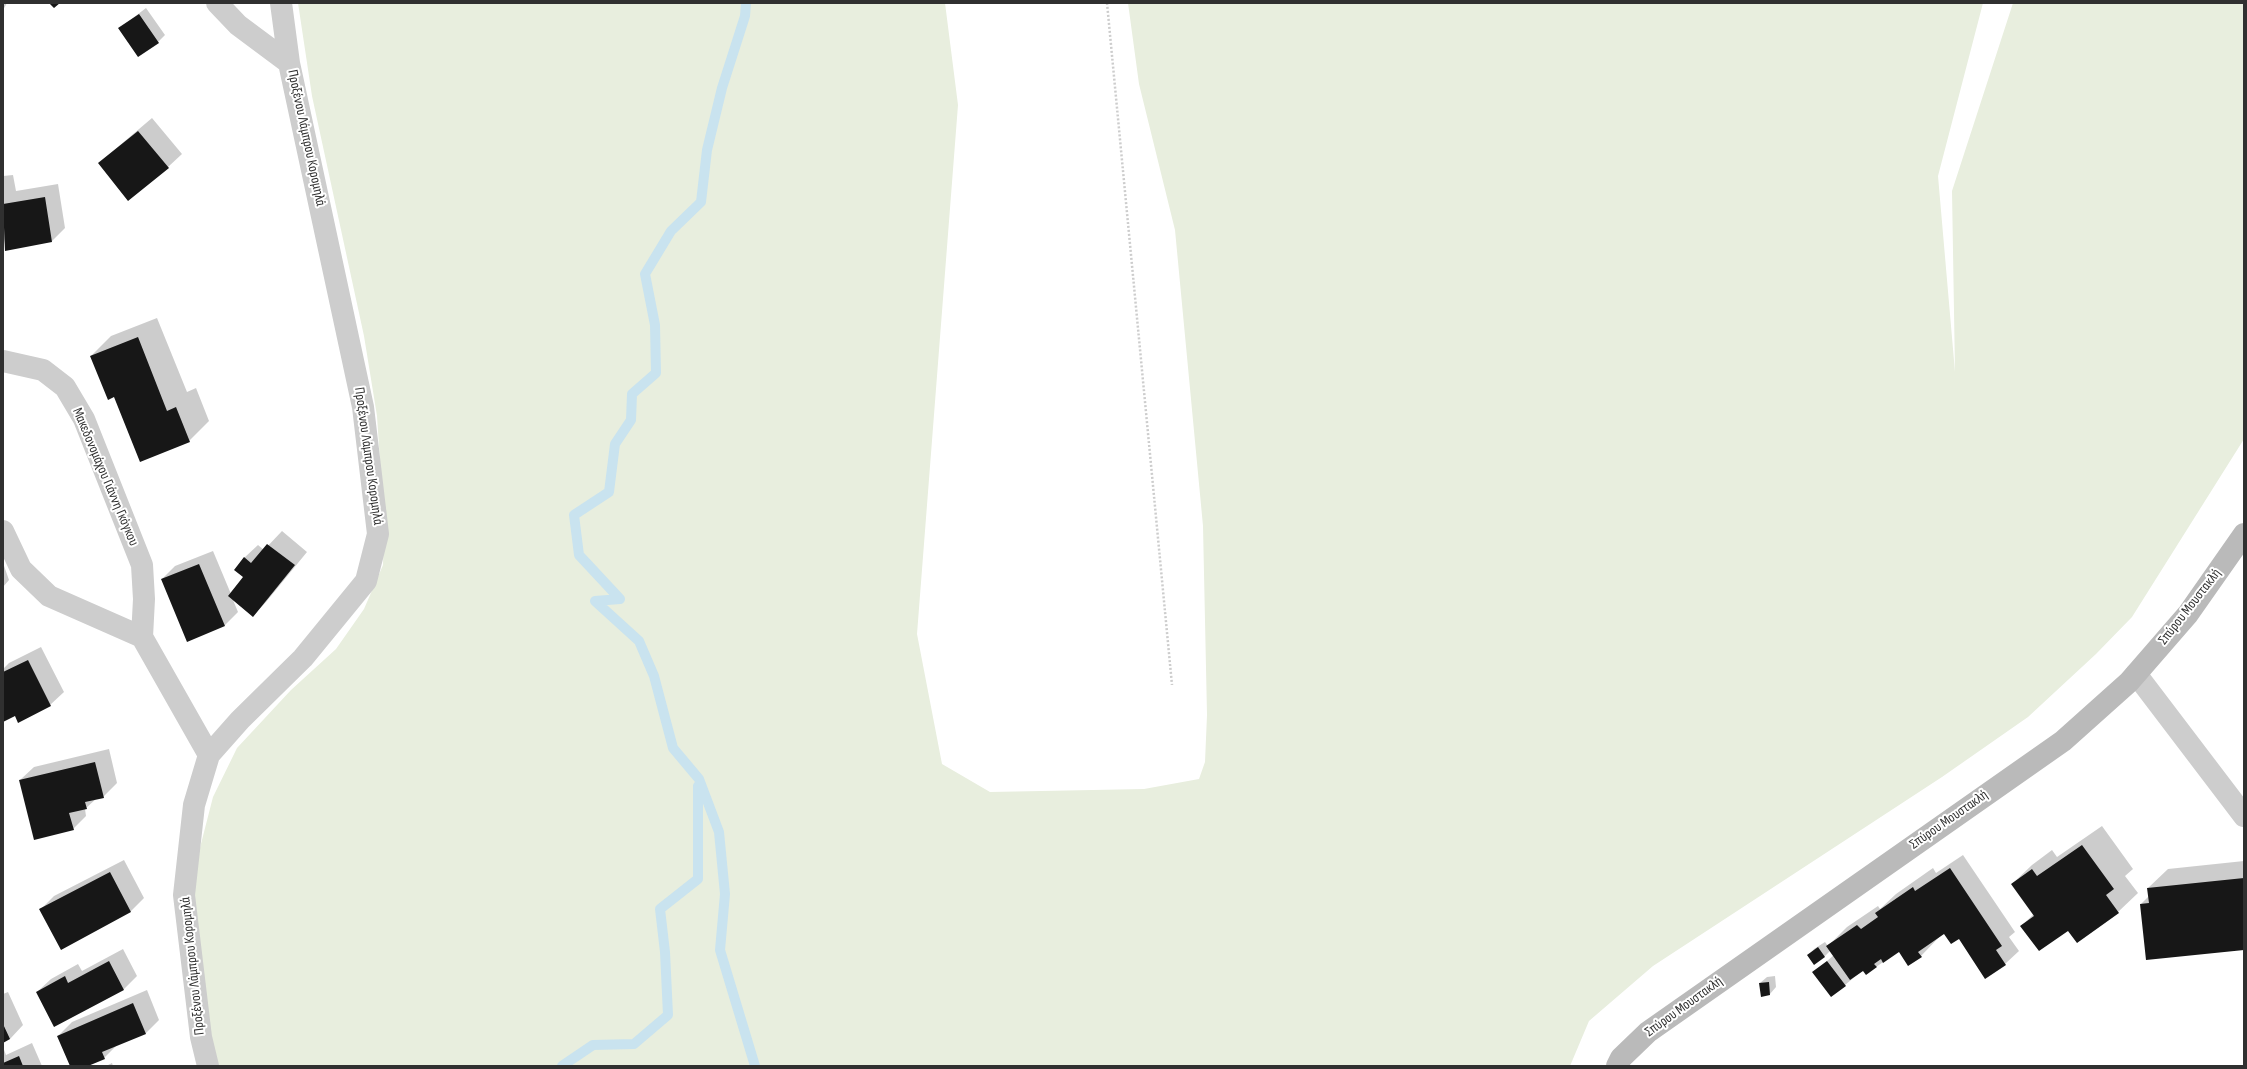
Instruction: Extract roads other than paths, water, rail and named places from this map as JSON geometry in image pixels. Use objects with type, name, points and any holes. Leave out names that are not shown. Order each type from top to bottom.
[{"type":"street","points":[[217,3],[238,25],[289,63]]},
{"type":"street","name":"Προξένου Λάμπρου Κορομηλά","points":[[208,1066],[201,1037],[184,895],[194,805],[209,755],[240,720],[303,658],[366,581],[378,534],[363,408],[289,63],[282,3]]},
{"type":"street","name":"Μακεδονομάχου Γιάννη Γκόγκου","points":[[3,361],[43,370],[65,387],[84,419],[142,565],[144,599],[142,637]]},
{"type":"street","points":[[3,531],[22,569],[49,596],[142,637],[209,755]]},
{"type":"street","name":"Σπύρου Μουστακλή","points":[[1617,1066],[1621,1058],[1648,1032],[2062,741],[2136,674],[2188,614],[2244,534]]},
{"type":"street","points":[[2136,674],[2244,816]]},
{"type":"waterway","points":[[746,3],[745,16],[722,88],[707,150],[701,202],[671,231],[645,274],[655,325],[656,373],[632,394],[631,420],[615,444],[609,492],[574,515],[579,555],[620,599],[595,601],[639,641],[654,676],[673,748],[699,779],[719,832],[725,894],[720,950],[755,1066]]},
{"type":"waterway","points":[[562,1066],[593,1045],[634,1044],[668,1015],[665,952],[660,909],[698,879],[698,786]]}]
